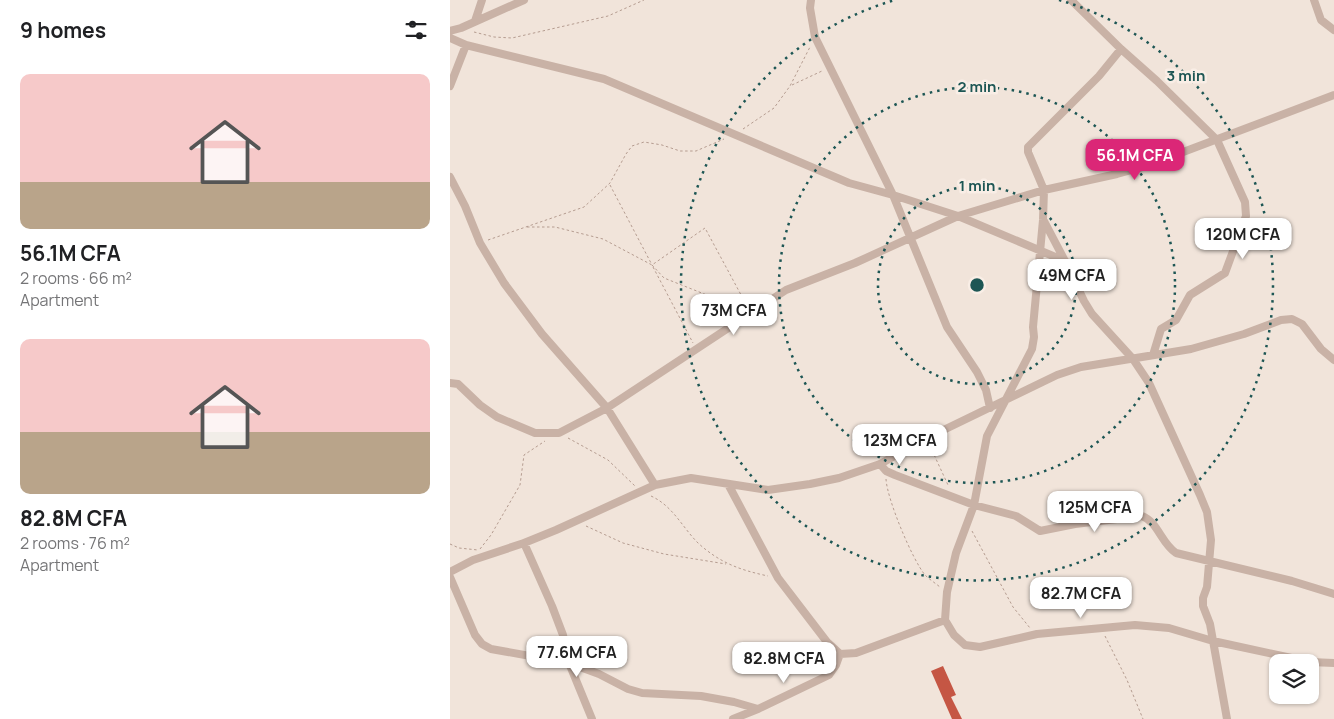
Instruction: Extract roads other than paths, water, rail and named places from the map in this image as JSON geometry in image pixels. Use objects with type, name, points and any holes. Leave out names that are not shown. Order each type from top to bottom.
[{"type":"street","points":[[475,21],[482,0]]},
{"type":"street","points":[[450,31],[524,0]]},
{"type":"street","points":[[811,0],[810,8],[815,37],[893,194],[947,327],[977,372],[986,390],[990,408]]},
{"type":"street","points":[[1072,0],[1120,49],[1157,81],[1217,140],[1245,202],[1246,216],[1226,273],[1190,295],[1176,320],[1161,329],[1153,356]]},
{"type":"street","points":[[1314,0],[1322,20],[1334,30]]},
{"type":"street","points":[[450,38],[466,45],[604,79],[849,183],[893,194],[958,216],[1066,261]]},
{"type":"street","points":[[450,86],[466,45]]},
{"type":"street","points":[[1120,49],[1099,76],[1029,144],[1028,152],[1044,190],[1044,220],[1032,349],[987,436],[974,505],[956,553],[947,592],[945,620],[954,634],[965,645],[980,647],[1037,634],[1135,625],[1169,628],[1212,640],[1310,662],[1334,663]]},
{"type":"street","points":[[450,383],[458,384],[480,405],[497,417],[535,433],[558,433],[607,408],[786,290],[855,263],[958,216],[1044,190],[1146,166],[1334,95]]},
{"type":"street","points":[[450,176],[480,243],[504,283],[542,334],[607,408],[656,485]]},
{"type":"street","points":[[1044,220],[1092,314],[1133,359],[1156,397],[1207,512],[1211,540],[1207,588],[1203,598],[1203,606],[1210,624],[1227,719]]},
{"type":"street","points":[[450,572],[473,560],[524,543],[656,485],[691,478],[761,489],[780,489],[839,478],[880,464],[927,438],[1057,376],[1080,367],[1190,349],[1244,334],[1281,320],[1292,319],[1302,324],[1321,349],[1334,360]]},
{"type":"street","points":[[880,464],[886,471],[953,497],[974,505],[1016,516],[1040,531],[1075,524],[1142,516],[1152,522],[1165,544],[1176,553],[1292,581],[1334,594]]},
{"type":"street","points":[[728,484],[778,578],[828,642],[840,654],[856,653],[945,620]]},
{"type":"street","points":[[524,543],[563,635],[569,663],[592,719]]},
{"type":"street","points":[[450,577],[475,634],[482,644],[492,649],[569,663],[599,674],[628,689],[642,693],[701,696],[758,709]]},
{"type":"street","points":[[733,719],[829,675],[836,665],[840,654]]}]
